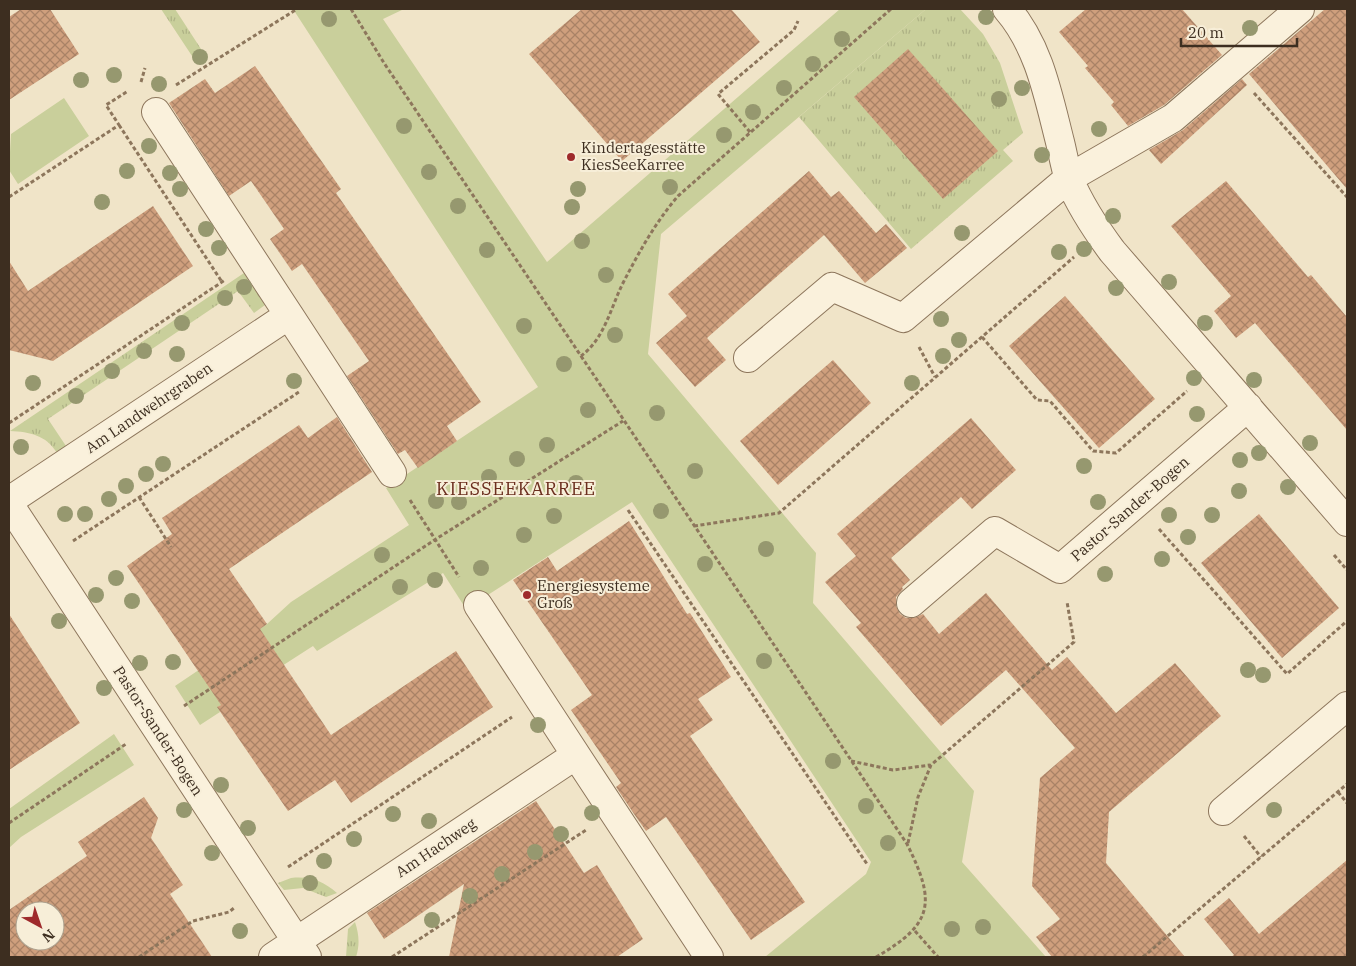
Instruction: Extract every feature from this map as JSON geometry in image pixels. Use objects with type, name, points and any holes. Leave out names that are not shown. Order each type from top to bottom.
[{"type":"street","points":[[1007,9],[1026,34],[1036,56],[1048,93],[1069,178],[1088,219],[1112,251],[1347,522]]},
{"type":"street","points":[[748,358],[832,287],[903,318],[1069,178],[1174,118],[1300,9]]},
{"type":"street","points":[[156,112],[392,473]]},
{"type":"street","name":"Am Landwehrgraben","points":[[9,503],[289,315]]},
{"type":"street","name":"Pastor-Sander-Bogen","points":[[911,603],[995,531],[1060,569],[1248,407]]},
{"type":"street","name":"Pastor-Sander-Bogen","points":[[9,503],[302,949]]},
{"type":"street","points":[[478,606],[709,957]]},
{"type":"street","points":[[1223,811],[1347,706]]},
{"type":"street","name":"Am Hachweg","points":[[273,957],[302,949],[576,755]]},
{"type":"path","points":[[156,112],[153,100],[297,9]]},
{"type":"path","points":[[351,9],[390,71],[623,421],[908,844],[921,872],[926,906],[915,931],[898,945],[876,957]]},
{"type":"path","points":[[581,356],[592,347],[600,336],[621,286],[656,222],[678,196],[891,9]]},
{"type":"path","points":[[750,132],[718,94],[794,30],[798,21]]},
{"type":"path","points":[[145,68],[141,83],[106,105],[222,282]]},
{"type":"path","points":[[1231,68],[1347,197]]},
{"type":"path","points":[[9,197],[119,125]]},
{"type":"path","points":[[694,526],[780,513],[1074,256]]},
{"type":"path","points":[[9,423],[253,260]]},
{"type":"path","points":[[982,337],[1037,400],[1050,401],[1093,451],[1116,453],[1190,389]]},
{"type":"path","points":[[45,559],[327,374]]},
{"type":"path","points":[[9,823],[436,539],[623,421]]},
{"type":"path","points":[[392,473],[478,606]]},
{"type":"path","points":[[139,497],[171,547]]},
{"type":"path","points":[[1137,503],[1287,674],[1347,621]]},
{"type":"path","points":[[628,510],[867,864]]},
{"type":"path","points":[[908,844],[918,797],[931,765],[1074,642],[1060,569]]},
{"type":"path","points":[[139,957],[194,921],[229,912],[260,886],[539,699]]},
{"type":"path","points":[[851,761],[893,770],[931,765]]},
{"type":"path","points":[[1143,957],[1347,784]]},
{"type":"path","points":[[1338,792],[1347,803]]},
{"type":"path","points":[[392,957],[614,812]]},
{"type":"path","points":[[915,931],[938,957]]},
{"type":"green space","points":[[161,9],[175,9],[201,49],[192,56]]},
{"type":"green space","points":[[293,9],[404,9],[383,19],[547,262],[840,9],[926,9],[661,234],[648,354],[816,553],[813,603],[974,791],[962,862],[1046,957],[765,957],[866,874],[871,862],[632,502],[466,609],[443,573],[317,651],[313,646],[218,707],[220,712],[200,725],[175,686],[267,624],[291,602],[409,525],[386,488],[538,387]]},
{"type":"green space","points":[[926,9],[960,9],[983,34],[1000,63],[1023,133],[1003,150],[1013,161],[911,249],[799,117]]},
{"type":"green space","points":[[64,98],[89,136],[18,184],[9,170],[11,134]]},
{"type":"green space","points":[[244,273],[265,305],[254,313],[238,291],[48,419],[66,446],[57,453],[43,438],[24,432],[10,431]]},
{"type":"green space","points":[[114,734],[134,765],[21,837],[9,848],[9,809]]},
{"type":"green space","points":[[291,878],[316,880],[327,885],[337,893],[326,897],[303,888],[284,890],[278,883]]},
{"type":"green space","points":[[355,922],[358,940],[356,957],[346,957],[348,929]]},
{"type":"building","points":[[21,9],[50,9],[79,54],[9,100],[9,17]]},
{"type":"building","points":[[582,9],[731,9],[760,42],[622,161],[529,54]]},
{"type":"building","points":[[1086,9],[1182,9],[1222,55],[1164,105],[1128,126],[1111,105],[1114,102],[1085,68],[1088,66],[1059,32]]},
{"type":"building","points":[[1325,9],[1347,9],[1347,189],[1249,74]]},
{"type":"building","points":[[908,49],[998,151],[943,199],[854,97]]},
{"type":"building","points":[[255,66],[341,189],[336,193],[481,402],[447,426],[457,441],[418,468],[405,450],[398,454],[347,376],[369,361],[302,264],[292,271],[270,239],[284,229],[251,181],[229,196],[169,103],[205,79],[215,93]]},
{"type":"building","points":[[1242,79],[1247,85],[1161,164],[1149,150],[1183,130]]},
{"type":"building","points":[[809,171],[831,197],[839,191],[876,233],[886,224],[907,248],[865,283],[824,235],[707,338],[726,360],[695,387],[656,343],[687,316],[668,294]]},
{"type":"building","points":[[1226,181],[1308,277],[1311,275],[1347,317],[1347,430],[1255,323],[1236,338],[1214,311],[1231,296],[1171,226]]},
{"type":"building","points":[[153,206],[193,266],[53,361],[9,350],[9,261],[28,291]]},
{"type":"building","points":[[1065,296],[1155,399],[1099,448],[1009,346]]},
{"type":"building","points":[[833,360],[871,403],[778,485],[740,441]]},
{"type":"building","points":[[337,417],[372,472],[229,569],[267,624],[260,629],[331,735],[456,651],[493,707],[351,803],[335,780],[288,811],[217,707],[221,705],[127,566],[172,534],[162,518],[299,425],[308,438]]},
{"type":"building","points":[[971,418],[1016,470],[972,509],[961,497],[891,558],[910,580],[902,587],[903,589],[896,597],[896,606],[900,614],[906,618],[914,618],[923,614],[939,634],[986,593],[1052,670],[1067,657],[1116,713],[1175,663],[1221,716],[1109,812],[1106,863],[1185,957],[1052,957],[1036,937],[1060,919],[1032,886],[1040,778],[1075,748],[1006,670],[941,726],[856,627],[861,623],[825,582],[856,556],[837,534]]},
{"type":"building","points":[[1259,514],[1339,608],[1282,658],[1201,563]]},
{"type":"building","points":[[629,521],[687,614],[690,613],[731,677],[698,699],[713,720],[690,736],[805,902],[751,940],[666,817],[646,831],[616,787],[621,783],[571,710],[592,695],[513,580],[548,557],[557,571]]},
{"type":"building","points":[[9,614],[80,723],[9,770]]},
{"type":"building","points":[[144,797],[158,818],[151,838],[183,885],[170,894],[212,957],[9,957],[9,910],[15,906],[15,951],[65,951],[65,901],[22,901],[87,856],[78,842]]},
{"type":"building","points":[[536,801],[584,873],[597,865],[643,939],[617,957],[449,957],[464,884],[384,939],[367,913]]},
{"type":"building","points":[[1347,860],[1347,957],[1231,957],[1234,955],[1204,919],[1229,898],[1259,934]]},
{"type":"place","name":"Kindertagesstätte KiesSeeKarree","points":[[571,157]]},
{"type":"place","name":"Energiesysteme Groß","points":[[527,595]]},
{"type":"district","name":"KIESSEEKARREE","points":[[516,489]]}]
